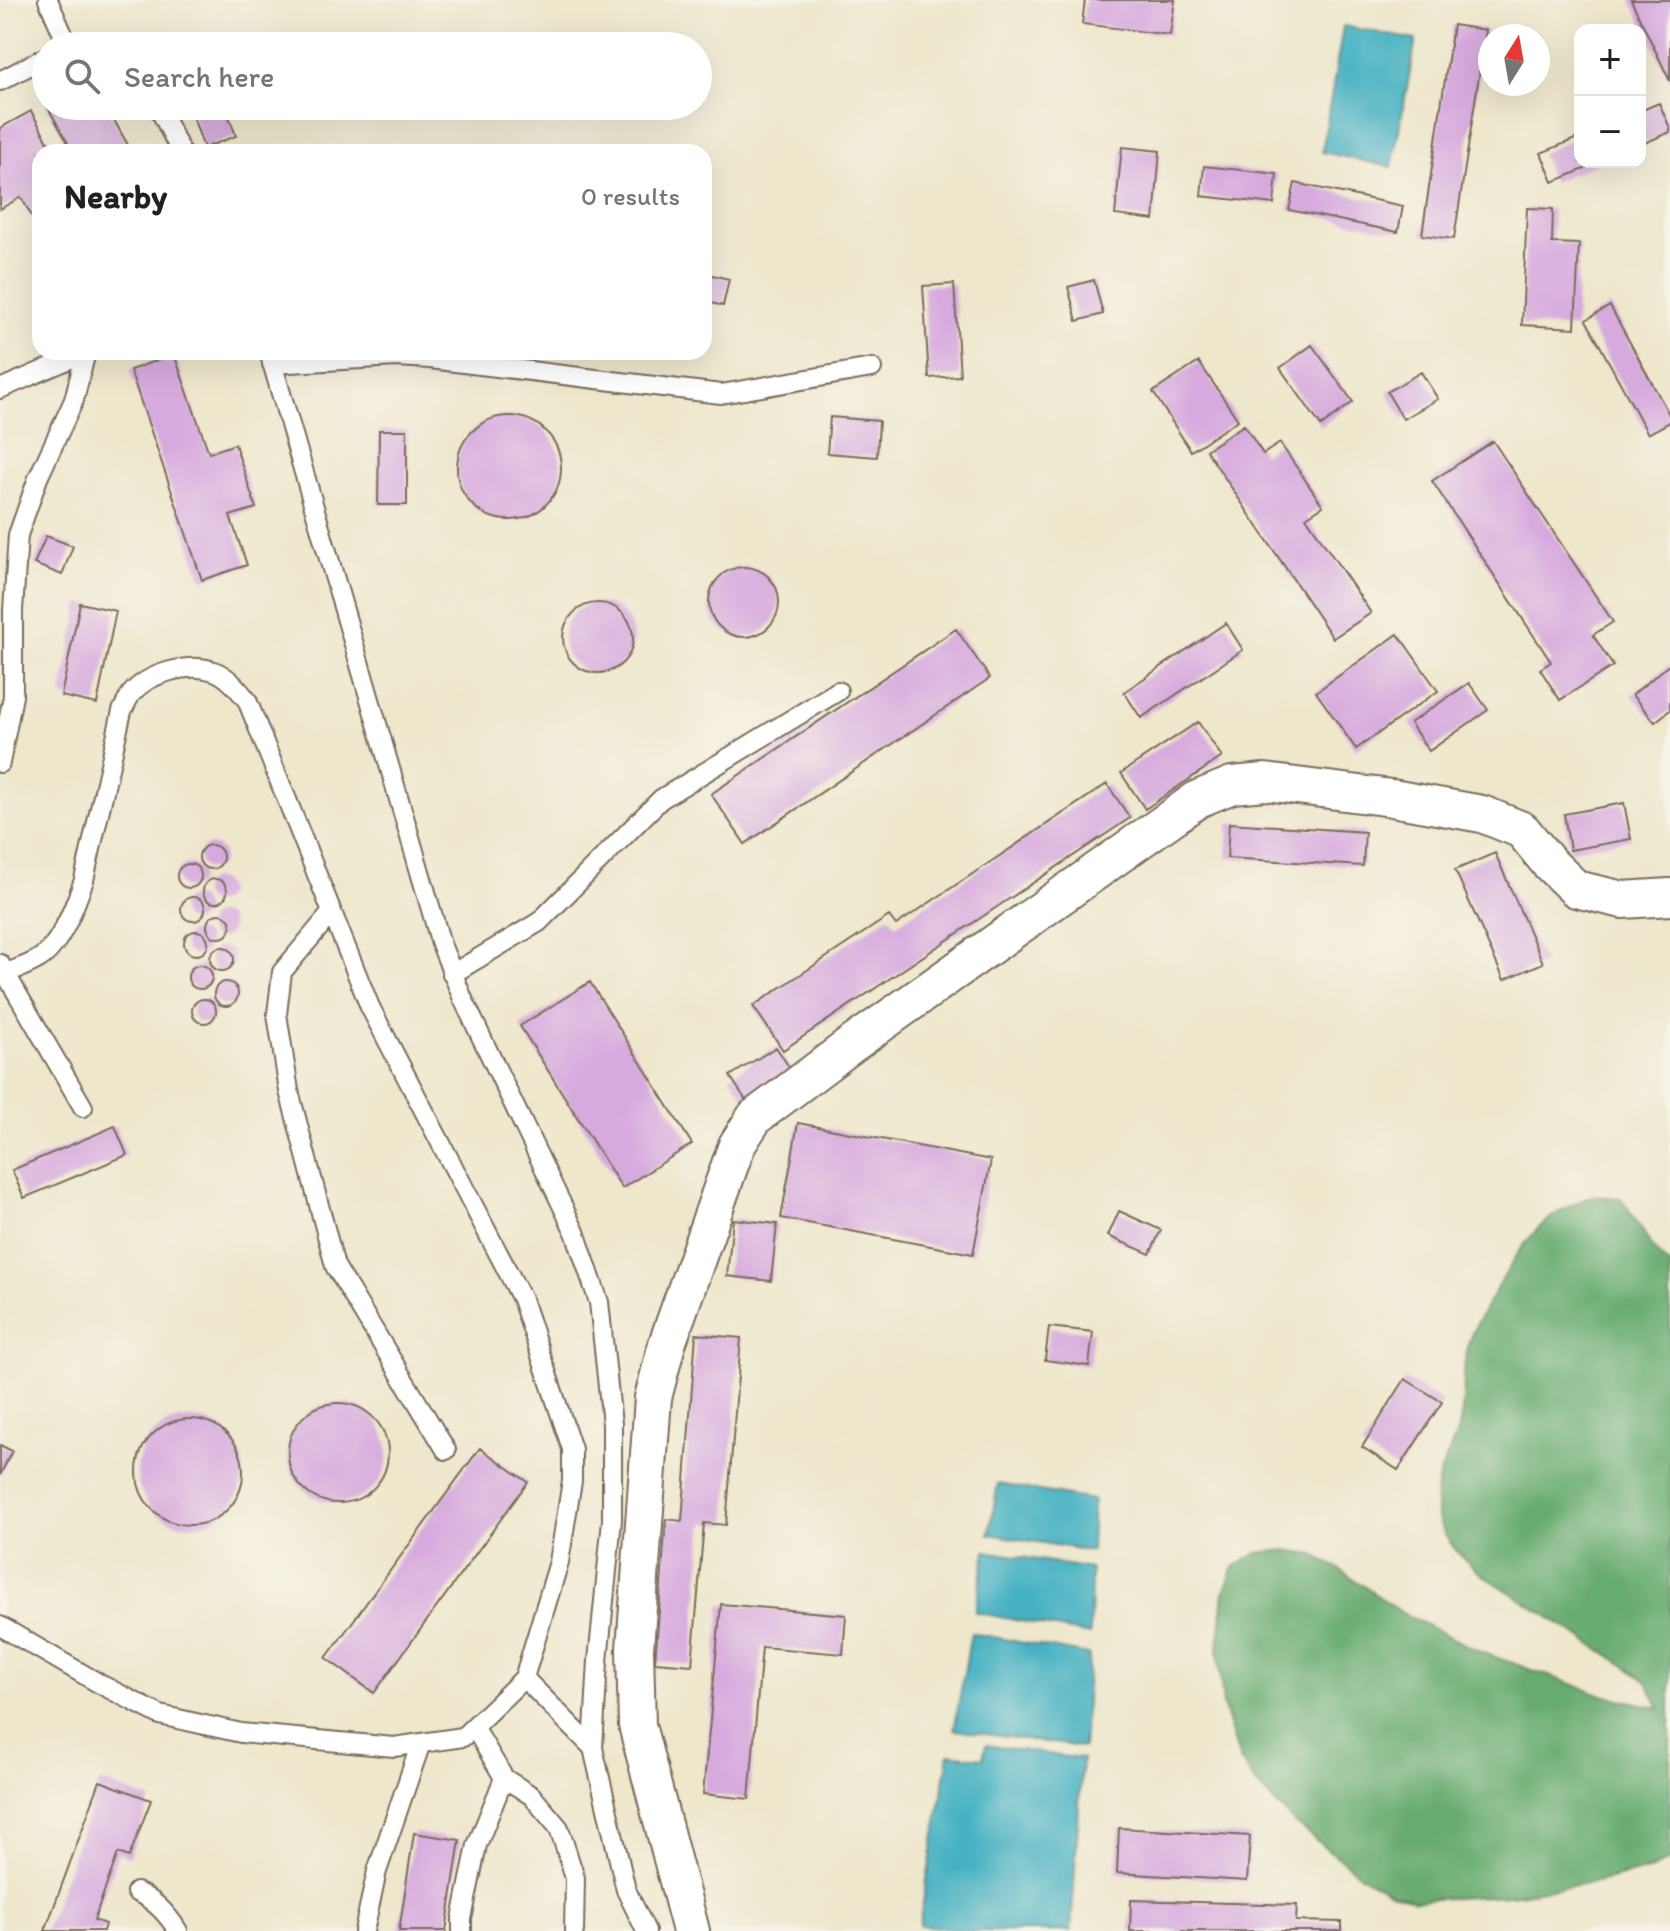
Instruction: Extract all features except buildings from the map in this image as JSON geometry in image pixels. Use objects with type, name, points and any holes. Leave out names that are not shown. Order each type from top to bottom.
[{"type":"street","points":[[691,1931],[637,1725],[635,1649],[653,1398],[667,1344],[737,1145],[755,1117],[1185,808],[1232,785],[1265,782],[1392,798],[1482,814],[1522,830],[1576,889],[1623,900],[1670,897]]},
{"type":"lane","points":[[48,0],[62,32]]},
{"type":"lane","points":[[0,81],[32,64]]},
{"type":"lane","points":[[165,120],[177,144]]},
{"type":"lane","points":[[0,389],[67,360]]},
{"type":"lane","points":[[0,763],[13,696],[13,611],[18,535],[38,478],[74,400],[84,360]]},
{"type":"lane","points":[[271,360],[441,944],[463,999],[575,1232],[599,1302],[612,1424],[612,1520],[593,1748],[626,1890],[646,1931]]},
{"type":"lane","points":[[438,360],[721,394],[872,368]]},
{"type":"lane","points":[[0,1626],[160,1715],[241,1733],[394,1747],[463,1737],[524,1678],[559,1562],[572,1481],[572,1449],[522,1299],[370,1007],[247,700],[231,681],[214,671],[167,671],[133,692],[122,711],[84,880],[75,907],[59,937],[42,958],[2,969],[83,1107]]},
{"type":"lane","points":[[452,974],[539,922],[661,799],[838,691]]},
{"type":"lane","points":[[332,912],[282,972],[277,1014],[289,1091],[335,1266],[446,1450]]},
{"type":"lane","points":[[524,1678],[593,1748]]},
{"type":"lane","points":[[474,1727],[504,1778],[532,1796],[559,1828],[575,1878],[574,1931]]},
{"type":"lane","points":[[364,1931],[377,1871],[421,1743]]},
{"type":"lane","points":[[462,1931],[477,1845],[504,1778]]},
{"type":"lane","points":[[136,1892],[147,1897],[178,1931]]},
{"type":"green space","points":[[1593,1196],[1621,1198],[1670,1266],[1670,1860],[1652,1869],[1596,1882],[1511,1895],[1414,1900],[1388,1891],[1363,1877],[1296,1824],[1256,1784],[1240,1760],[1223,1705],[1218,1650],[1224,1592],[1234,1567],[1258,1553],[1286,1550],[1312,1554],[1404,1614],[1478,1651],[1606,1696],[1660,1708],[1647,1682],[1468,1563],[1442,1530],[1436,1504],[1440,1474],[1460,1423],[1465,1359],[1475,1326],[1534,1232],[1559,1212]]},
{"type":"water","points":[[1343,26],[1416,40],[1392,167],[1322,152]]},
{"type":"water","points":[[998,1484],[1093,1500],[1091,1551],[989,1534]]},
{"type":"water","points":[[986,1551],[1091,1569],[1090,1635],[975,1612]]},
{"type":"water","points":[[971,1633],[1089,1655],[1083,1747],[954,1730]]},
{"type":"water","points":[[986,1745],[1082,1759],[1071,1931],[967,1931],[919,1925],[949,1754],[983,1758]]}]
